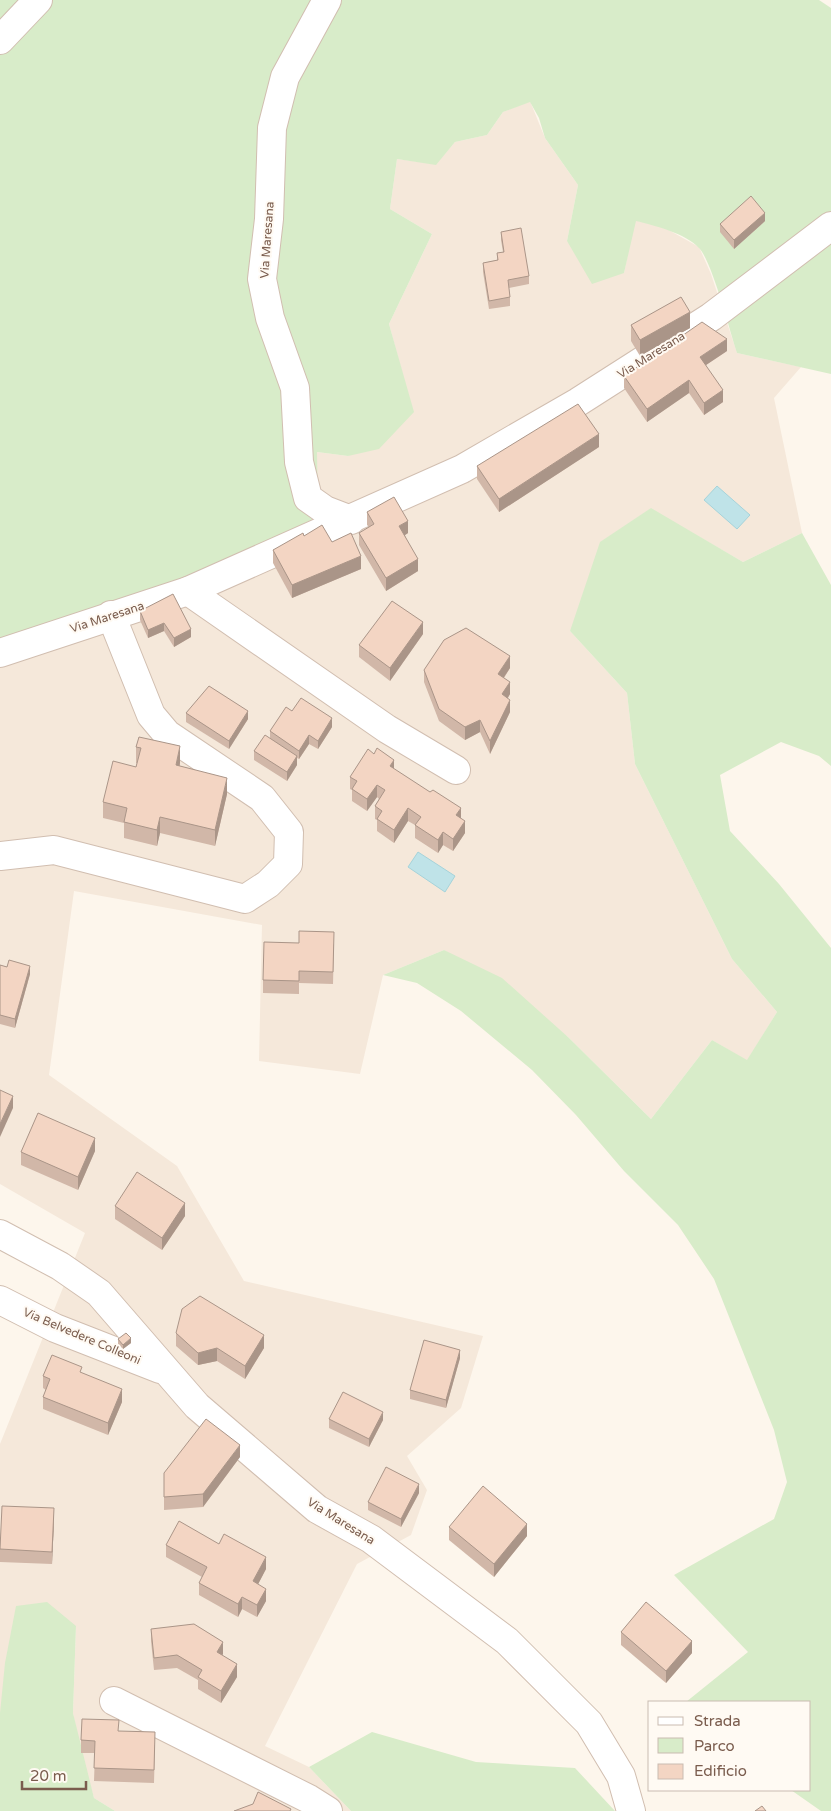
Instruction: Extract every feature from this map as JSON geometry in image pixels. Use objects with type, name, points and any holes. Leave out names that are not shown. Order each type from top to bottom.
[{"type":"street","points":[[0,40],[38,0]]},
{"type":"street","name":"Via Maresana","points":[[326,0],[285,77],[272,128],[269,219],[262,279],[270,318],[295,388],[299,462],[308,498],[325,510],[351,520]]},
{"type":"street","name":"Via Maresana","points":[[0,653],[188,592],[462,469],[578,402],[711,318],[831,226]]},
{"type":"street","points":[[188,592],[387,729],[456,770]]},
{"type":"street","points":[[0,856],[54,850],[245,899],[268,884],[288,864],[289,832],[262,798],[167,734],[151,715],[111,616]]},
{"type":"street","name":"Via Maresana","points":[[0,1234],[60,1266],[99,1294],[197,1406],[317,1509],[371,1539],[506,1641],[589,1723],[621,1776],[631,1811]]},
{"type":"street","name":"Via Belvedere Colleoni","points":[[0,1300],[55,1328],[164,1370]]},
{"type":"street","points":[[114,1701],[309,1799],[328,1811]]},
{"type":"shaded area","points":[[530,101],[545,138],[578,185],[567,241],[624,273],[635,220],[665,228],[699,247],[711,274],[737,353],[801,367],[774,398],[802,533],[743,562],[651,509],[570,631],[627,693],[635,764],[732,959],[777,1012],[747,1061],[712,1040],[651,1119],[568,1037],[444,950],[383,975],[360,1074],[259,1061],[262,925],[74,891],[49,1075],[177,1166],[244,1281],[483,1336],[461,1408],[407,1456],[427,1490],[411,1535],[357,1564],[265,1746],[309,1767],[351,1811],[115,1811],[94,1798],[81,1753],[73,1713],[76,1626],[0,1713],[0,1444],[85,1233],[0,1184],[0,644],[248,555],[317,452],[348,456],[413,412],[389,324],[432,234],[390,209],[397,159],[436,164],[455,142],[487,135],[503,112]]},
{"type":"green space","points":[[0,0],[819,0],[831,8],[831,374],[737,353],[715,281],[704,255],[694,243],[669,231],[636,221],[624,273],[592,284],[567,241],[578,185],[545,138],[539,118],[530,102],[503,112],[487,135],[455,142],[436,165],[397,159],[390,209],[432,234],[389,324],[414,412],[379,449],[348,456],[317,452],[318,516],[248,555],[0,644]]},
{"type":"green space","points":[[651,508],[743,562],[802,533],[831,585],[831,766],[819,756],[781,742],[720,775],[730,831],[779,884],[831,948],[831,1811],[821,1811],[792,1791],[811,1791],[811,1701],[687,1701],[748,1652],[674,1575],[774,1519],[787,1482],[774,1430],[714,1279],[678,1225],[624,1171],[576,1115],[532,1070],[461,1011],[417,983],[383,975],[444,950],[502,978],[568,1037],[651,1119],[712,1040],[747,1060],[777,1012],[732,959],[635,764],[627,693],[570,631],[600,542]]},
{"type":"green space","points":[[47,1602],[76,1626],[73,1713],[94,1798],[115,1811],[0,1811],[0,1713],[5,1663],[16,1606]]},
{"type":"green space","points":[[372,1732],[476,1762],[575,1768],[615,1811],[351,1811],[309,1767]]},
{"type":"water","points":[[717,486],[750,515],[737,529],[704,500]]},
{"type":"water","points":[[418,852],[455,876],[445,892],[408,867]]},
{"type":"building","points":[[751,196],[765,213],[734,240],[720,224]]},
{"type":"building","points":[[521,228],[529,276],[508,280],[510,297],[489,301],[483,263],[498,260],[497,253],[504,252],[501,232]]},
{"type":"building","points":[[681,297],[690,312],[640,340],[631,325]]},
{"type":"building","points":[[702,322],[727,339],[700,357],[723,390],[704,403],[689,380],[647,409],[624,376]]},
{"type":"building","points":[[578,404],[599,434],[499,499],[477,466]]},
{"type":"building","points":[[394,497],[408,521],[399,526],[418,559],[386,578],[359,533],[374,524],[367,512]]},
{"type":"building","points":[[322,525],[332,542],[351,533],[361,556],[292,585],[273,550],[303,533],[304,536]]},
{"type":"building","points":[[173,594],[191,629],[174,638],[164,623],[148,630],[140,611]]},
{"type":"building","points":[[392,601],[423,622],[390,668],[359,645]]},
{"type":"building","points":[[466,628],[510,656],[498,674],[510,682],[502,694],[510,700],[490,741],[480,720],[465,727],[439,709],[424,670],[444,640]]},
{"type":"building","points":[[209,686],[248,711],[229,741],[186,713]]},
{"type":"building","points":[[301,698],[332,718],[318,741],[309,735],[299,751],[270,731],[286,707],[292,711]]},
{"type":"building","points":[[265,735],[297,756],[287,772],[254,751]]},
{"type":"building","points":[[139,737],[180,746],[176,765],[227,778],[215,830],[160,817],[157,830],[124,822],[127,808],[103,802],[113,761],[136,767],[141,748],[136,747]]},
{"type":"building","points":[[377,748],[394,760],[390,766],[430,792],[433,790],[461,808],[456,815],[465,821],[453,839],[443,832],[438,840],[415,825],[421,817],[408,808],[394,830],[377,819],[382,811],[375,806],[385,790],[377,785],[367,799],[352,789],[357,781],[350,777],[368,749],[374,754]]},
{"type":"building","points":[[299,931],[334,932],[333,972],[299,971],[299,981],[263,980],[264,942],[299,943]]},
{"type":"building","points":[[9,960],[30,966],[15,1019],[0,1015],[0,965],[7,967]]},
{"type":"building","points":[[0,1090],[13,1096],[0,1124]]},
{"type":"building","points":[[38,1113],[95,1138],[78,1177],[21,1152]]},
{"type":"building","points":[[137,1172],[185,1203],[162,1238],[115,1206]]},
{"type":"building","points":[[200,1296],[264,1335],[245,1366],[217,1348],[198,1353],[176,1333],[182,1309]]},
{"type":"building","points":[[126,1333],[131,1338],[123,1345],[118,1339]]},
{"type":"building","points":[[424,1340],[460,1350],[446,1400],[410,1390]]},
{"type":"building","points":[[52,1355],[82,1367],[80,1372],[122,1389],[108,1423],[43,1397],[50,1379],[43,1376]]},
{"type":"building","points":[[343,1392],[383,1412],[369,1439],[329,1419]]},
{"type":"building","points":[[206,1419],[240,1445],[203,1494],[164,1497],[164,1473]]},
{"type":"building","points":[[386,1467],[419,1484],[401,1519],[368,1502]]},
{"type":"building","points":[[483,1486],[527,1524],[494,1564],[449,1527]]},
{"type":"building","points":[[2,1506],[54,1508],[52,1552],[0,1549]]},
{"type":"building","points":[[179,1521],[219,1544],[224,1534],[266,1557],[253,1581],[266,1589],[257,1605],[242,1597],[238,1604],[199,1583],[207,1567],[166,1545]]},
{"type":"building","points":[[646,1602],[692,1641],[666,1671],[621,1632]]},
{"type":"building","points":[[194,1624],[223,1642],[217,1652],[237,1664],[221,1691],[198,1677],[202,1670],[177,1655],[154,1658],[151,1629]]},
{"type":"building","points":[[82,1719],[119,1720],[118,1731],[155,1732],[154,1770],[94,1768],[95,1741],[81,1740]]},
{"type":"building","points":[[258,1792],[291,1809],[290,1811],[234,1811],[253,1804]]},
{"type":"building","points":[[762,1806],[766,1811],[755,1811]]}]
